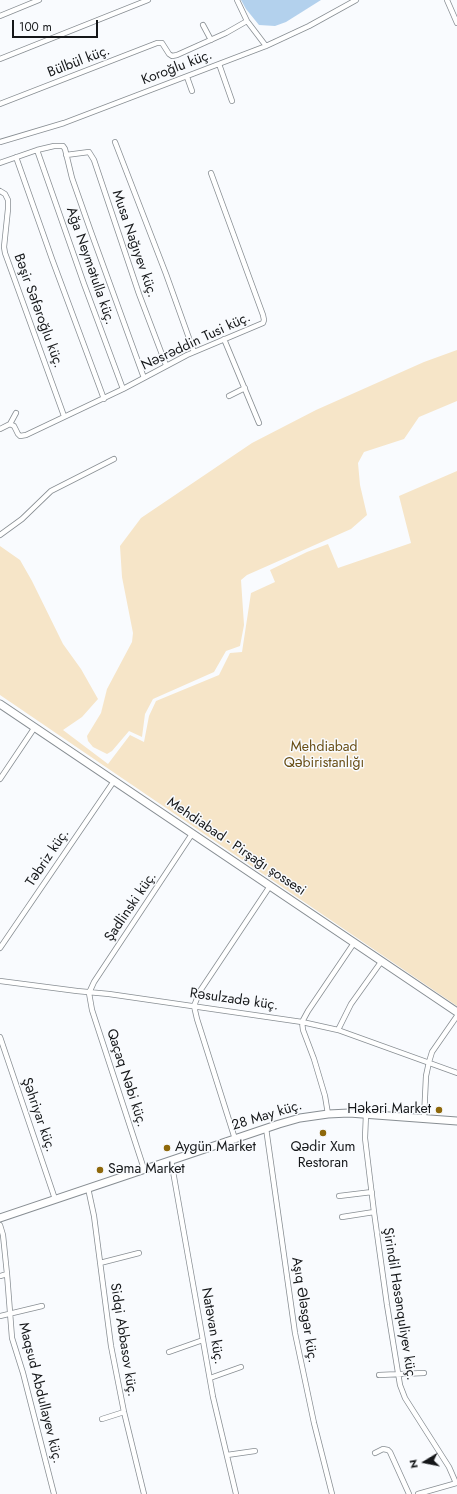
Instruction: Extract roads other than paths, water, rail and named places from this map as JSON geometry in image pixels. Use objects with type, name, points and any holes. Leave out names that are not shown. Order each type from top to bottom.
[{"type":"main road","name":"Mehdiabad - Pirşağı şossesi","points":[[0,704],[457,1012]]},
{"type":"main road","name":"28 May küç.","points":[[0,1218],[266,1128],[300,1118],[328,1114],[366,1114],[457,1121]]},
{"type":"street","points":[[0,16],[39,0]]},
{"type":"street","points":[[0,59],[148,0]]},
{"type":"street","points":[[237,0],[247,21],[266,46]]},
{"type":"street","name":"Koroğlu küç.","points":[[0,142],[64,123],[266,46],[296,33],[356,0]]},
{"type":"street","points":[[447,0],[457,23]]},
{"type":"street","name":"Bülbül küç.","points":[[0,104],[157,43],[162,43],[172,56],[177,55],[211,40],[247,21]]},
{"type":"street","points":[[203,24],[211,40]]},
{"type":"street","points":[[219,64],[232,101]]},
{"type":"street","points":[[187,77],[192,91]]},
{"type":"street","points":[[115,142],[166,274],[194,352]]},
{"type":"street","points":[[0,163],[37,150],[60,145],[63,146],[72,178],[144,378]]},
{"type":"street","name":"Ağa Neymətulla küç.","points":[[37,150],[123,389]]},
{"type":"street","name":"Musa Nağıyev küç.","points":[[66,155],[89,152],[94,160],[139,294],[166,366]]},
{"type":"street","points":[[16,158],[104,398]]},
{"type":"street","name":"Nəsrəddin Tusi küç.","points":[[10,424],[14,426],[18,434],[23,436],[123,389],[194,352],[263,322],[264,320],[211,173]]},
{"type":"street","name":"Bəşir Səfəroğlu küç.","points":[[0,191],[5,194],[8,200],[4,247],[5,253],[64,416]]},
{"type":"street","points":[[224,339],[259,423]]},
{"type":"street","points":[[229,396],[245,388]]},
{"type":"street","points":[[0,429],[10,424],[16,413]]},
{"type":"street","points":[[0,536],[27,515],[51,491],[114,459]]},
{"type":"street","points":[[0,779],[35,727]]},
{"type":"street","name":"Təbriz küç.","points":[[0,948],[114,781]]},
{"type":"street","name":"Şadlinski küç.","points":[[89,993],[94,982],[192,834]]},
{"type":"street","points":[[235,1139],[194,1006],[200,991],[270,886]]},
{"type":"street","points":[[328,1114],[325,1096],[314,1059],[303,1030],[302,1022],[354,943]]},
{"type":"street","points":[[338,1030],[351,1004],[381,962]]},
{"type":"street","name":"Rəsulzadə küç.","points":[[0,981],[89,993],[109,994],[302,1022],[338,1030],[457,1073]]},
{"type":"street","name":"Qaçaq Nəbi küç.","points":[[89,993],[92,1010],[144,1169]]},
{"type":"street","points":[[424,1118],[426,1076],[432,1052],[457,1016]]},
{"type":"street","name":"Şəhriyar küç.","points":[[0,1037],[55,1199]]},
{"type":"street","name":"Şirindil Həsənquliyev küç.","points":[[366,1114],[365,1138],[374,1212],[400,1385],[405,1398],[449,1467],[457,1483]]},
{"type":"street","name":"Aşıq Ələsgər küç.","points":[[266,1128],[295,1333],[314,1423],[332,1494]]},
{"type":"street","name":"Natəvan küç.","points":[[171,1160],[210,1378],[236,1494]]},
{"type":"street","name":"Sidqi Abbasov küç.","points":[[88,1188],[94,1216],[111,1346],[124,1412],[144,1494]]},
{"type":"street","points":[[339,1196],[372,1192]]},
{"type":"street","points":[[342,1217],[374,1212]]},
{"type":"street","name":"Maqsud Abdullayev küç.","points":[[0,1225],[3,1235],[12,1338],[23,1373],[54,1494]]},
{"type":"street","points":[[100,1263],[139,1253]]},
{"type":"street","points":[[0,1276],[7,1274]]},
{"type":"street","points":[[0,1316],[42,1306]]},
{"type":"street","points":[[169,1352],[203,1340]]},
{"type":"street","points":[[210,1378],[241,1367]]},
{"type":"street","points":[[379,1375],[424,1373]]},
{"type":"street","points":[[102,1419],[124,1412]]},
{"type":"street","points":[[375,1453],[383,1449],[390,1452],[409,1494]]},
{"type":"street","points":[[227,1455],[255,1451]]},
{"type":"street","points":[[418,1494],[457,1483]]},
{"type":"water","points":[[241,0],[321,0],[286,22],[275,26],[259,25],[246,9]]},
{"type":"place","name":"Həkəri Market","points":[[439,1110]]},
{"type":"place","name":"Qədir Xum Restoran","points":[[323,1133]]},
{"type":"place","name":"Aygün Market","points":[[167,1148]]},
{"type":"place","name":"Səma Market","points":[[100,1170]]},
{"type":"park label","name":"Mehdiabad Qəbiristanlığı","points":[[324,756]]}]
